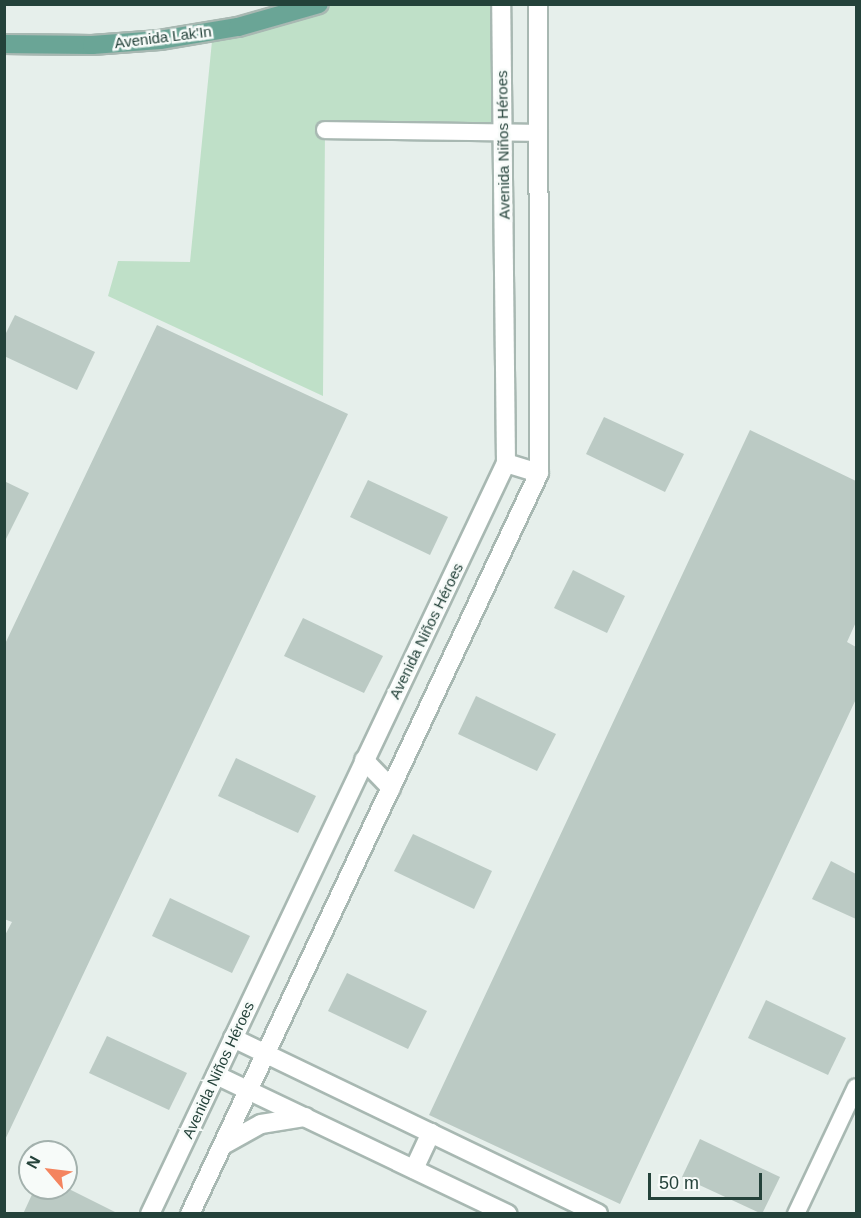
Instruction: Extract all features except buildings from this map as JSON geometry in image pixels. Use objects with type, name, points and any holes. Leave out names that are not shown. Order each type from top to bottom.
[{"type":"main road","name":"Avenida Lak'In","points":[[4,44],[92,45],[160,40],[238,27],[319,4]]},
{"type":"main road","name":"Avenida Niños Héroes","points":[[150,1214],[506,463],[501,4]]},
{"type":"main road","points":[[190,1214],[539,473],[538,4]]},
{"type":"main road","points":[[506,463],[539,473]]},
{"type":"main road","points":[[364,760],[391,788]]},
{"type":"main road","points":[[233,1038],[588,1211]]},
{"type":"main road","points":[[216,1075],[508,1214]]},
{"type":"main road","points":[[223,1144],[261,1124],[305,1117]]},
{"type":"main road","points":[[414,1169],[431,1133]]},
{"type":"street","points":[[325,130],[539,133]]},
{"type":"street","points":[[796,1214],[856,1087]]},
{"type":"green space","points":[[315,5],[501,5],[503,133],[325,130],[323,396],[108,296],[118,261],[190,262],[213,31]]}]
